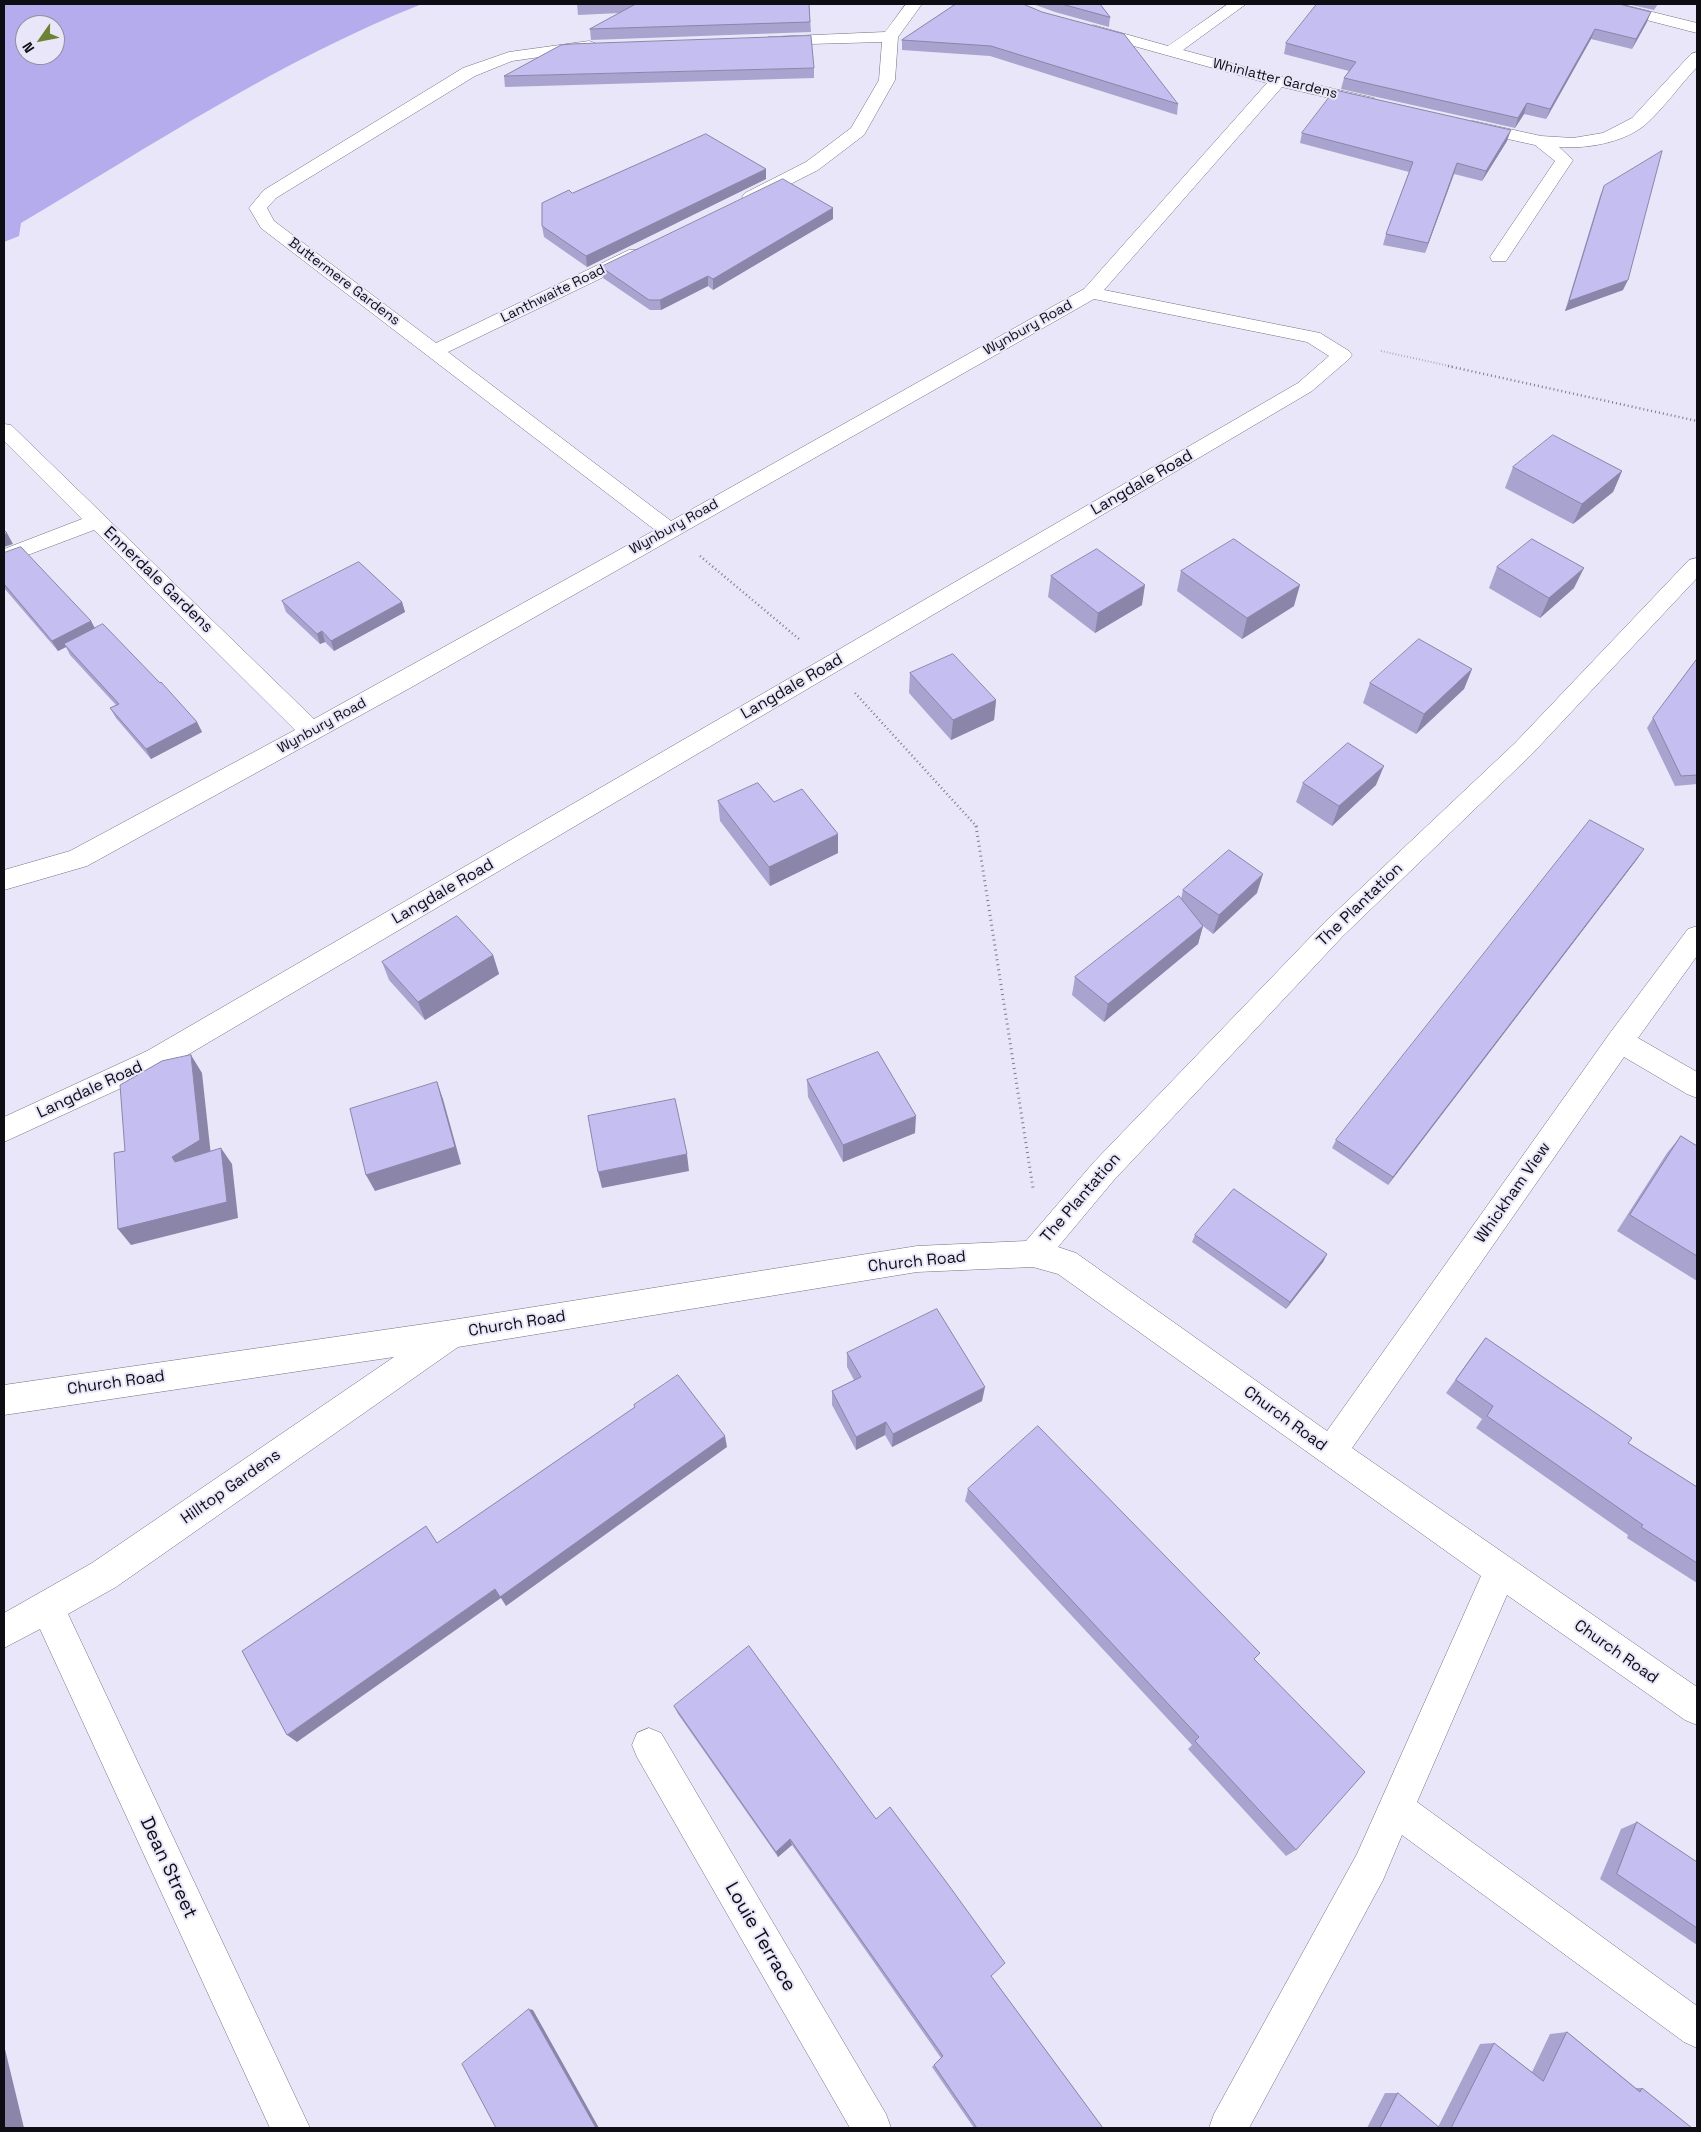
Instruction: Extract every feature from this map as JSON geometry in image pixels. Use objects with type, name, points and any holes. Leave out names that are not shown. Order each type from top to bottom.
[{"type":"street","points":[[734,205],[812,166],[858,131],[887,80],[890,37],[914,4]]},
{"type":"street","points":[[1169,52],[1238,4]]},
{"type":"street","points":[[1602,4],[1697,28]]},
{"type":"street","name":"Whinlatter Gardens","points":[[1076,25],[1278,81],[1385,106]]},
{"type":"street","points":[[761,41],[890,37]]},
{"type":"street","name":"Buttermere Gardens","points":[[602,46],[572,47],[510,57],[469,72],[270,194],[258,208],[267,224],[669,530]]},
{"type":"street","points":[[1453,121],[1541,141],[1573,143],[1608,137],[1638,122],[1697,57]]},
{"type":"street","name":"Wynbury Road","points":[[4,880],[78,859],[312,731],[1091,293],[1278,81]]},
{"type":"street","points":[[1499,257],[1564,160],[1541,141]]},
{"type":"street","name":"Lanthwaite Road","points":[[435,351],[656,244]]},
{"type":"street","name":"Langdale Road","points":[[4,1130],[157,1059],[1305,387],[1342,355],[1313,337],[1091,293]]},
{"type":"street","name":"Ennerdale Gardens","points":[[4,430],[312,731]]},
{"type":"street","points":[[4,556],[97,521]]},
{"type":"street","name":"The Plantation","points":[[1033,1254],[1104,1171],[1334,929],[1524,749],[1697,565]]},
{"type":"street","name":"Whickham View","points":[[1331,1452],[1620,1041],[1697,936]]},
{"type":"street","points":[[1620,1041],[1697,1086]]},
{"type":"street","name":"Church Road","points":[[4,1400],[452,1334],[917,1259],[1033,1254],[1066,1262],[1331,1452],[1697,1708]]},
{"type":"street","name":"Hilltop Gardens","points":[[4,1632],[104,1575],[452,1334]]},
{"type":"street","points":[[1228,2128],[1370,1867],[1500,1571]]},
{"type":"street","name":"Dean Street","points":[[47,1607],[290,2128]]},
{"type":"street","name":"Louie Terrace","points":[[649,1745],[872,2128]]},
{"type":"street","points":[[1396,1809],[1697,2028]]},
{"type":"path","points":[[1381,351],[1697,421]]},
{"type":"path","points":[[669,530],[830,665],[978,828],[1030,1156],[1033,1190],[1033,1254]]},
{"type":"shaded area","points":[[4,4],[422,4],[369,26],[318,51],[217,106],[21,223],[19,236],[4,242]]},
{"type":"building","points":[[636,4],[809,4],[810,22],[590,29]]},
{"type":"building","points":[[956,4],[1023,4],[1042,12],[1124,34],[1178,104],[991,46],[902,40]]},
{"type":"building","points":[[1062,4],[1100,4],[1110,17]]},
{"type":"building","points":[[1317,4],[1619,4],[1651,12],[1636,39],[1595,29],[1550,109],[1527,103],[1518,118],[1344,78],[1356,62],[1286,43]]},
{"type":"building","points":[[811,36],[814,68],[504,76],[561,45]]},
{"type":"building","points":[[1335,90],[1511,130],[1486,171],[1457,163],[1428,243],[1386,234],[1413,162],[1302,133]]},
{"type":"building","points":[[706,134],[766,169],[586,256],[542,226],[542,203],[569,190],[572,193]]},
{"type":"building","points":[[1662,151],[1628,280],[1569,301],[1604,186]]},
{"type":"building","points":[[783,179],[833,208],[713,279],[708,276],[660,300],[649,300],[601,267]]},
{"type":"building","points":[[1553,435],[1622,471],[1582,504],[1513,467]]},
{"type":"building","points":[[1234,539],[1300,585],[1247,618],[1181,571]]},
{"type":"building","points":[[1532,539],[1584,568],[1549,598],[1497,567]]},
{"type":"building","points":[[21,547],[91,621],[52,641],[4,584],[4,553]]},
{"type":"building","points":[[1097,549],[1145,585],[1098,613],[1051,576]]},
{"type":"building","points":[[359,562],[402,602],[331,641],[322,631],[317,634],[282,601]]},
{"type":"building","points":[[103,624],[161,682],[197,722],[146,749],[110,708],[119,704],[64,644]]},
{"type":"building","points":[[1419,639],[1472,669],[1424,714],[1370,683]]},
{"type":"building","points":[[953,654],[996,700],[953,720],[910,673]]},
{"type":"building","points":[[1697,659],[1697,775],[1681,776],[1653,718]]},
{"type":"building","points":[[1348,743],[1384,766],[1339,806],[1303,783]]},
{"type":"building","points":[[758,783],[774,802],[802,789],[838,834],[769,867],[718,801]]},
{"type":"building","points":[[1590,820],[1644,849],[1393,1177],[1336,1140]]},
{"type":"building","points":[[1229,850],[1263,874],[1219,915],[1183,890]]},
{"type":"building","points":[[1179,896],[1203,926],[1108,1004],[1075,977]]},
{"type":"building","points":[[457,916],[493,955],[418,1002],[382,962]]},
{"type":"building","points":[[878,1052],[916,1116],[843,1145],[807,1080]]},
{"type":"building","points":[[191,1055],[200,1140],[172,1157],[175,1162],[221,1148],[227,1202],[118,1229],[114,1153],[125,1151],[120,1085],[162,1061]]},
{"type":"building","points":[[437,1082],[455,1147],[366,1175],[350,1109]]},
{"type":"building","points":[[675,1099],[687,1154],[598,1172],[588,1116]]},
{"type":"building","points":[[1681,1136],[1697,1146],[1697,1256],[1630,1215]]},
{"type":"building","points":[[1234,1189],[1327,1254],[1290,1302],[1195,1235]]},
{"type":"building","points":[[937,1309],[985,1387],[893,1434],[886,1422],[856,1437],[832,1391],[861,1377],[847,1353]]},
{"type":"building","points":[[1486,1338],[1632,1438],[1628,1443],[1697,1487],[1697,1563],[1641,1527],[1643,1525],[1487,1416],[1493,1406],[1456,1380]]},
{"type":"building","points":[[678,1375],[725,1436],[500,1597],[495,1589],[287,1735],[242,1651],[426,1526],[437,1543],[635,1407],[634,1405]]},
{"type":"building","points":[[1038,1426],[1260,1653],[1254,1659],[1365,1772],[1296,1850],[1195,1741],[1199,1737],[968,1489]]},
{"type":"building","points":[[749,1646],[876,1819],[890,1807],[947,1883],[1005,1963],[991,1976],[1103,2128],[977,2128],[934,2065],[943,2056],[790,1839],[776,1852],[674,1706]]},
{"type":"building","points":[[1637,1822],[1697,1862],[1697,1928],[1617,1874]]},
{"type":"building","points":[[529,2009],[596,2128],[496,2128],[462,2064]]},
{"type":"building","points":[[1567,2032],[1640,2092],[1642,2088],[1692,2128],[1451,2128],[1494,2043],[1543,2081]]},
{"type":"building","points":[[1398,2093],[1440,2128],[1380,2128]]}]
